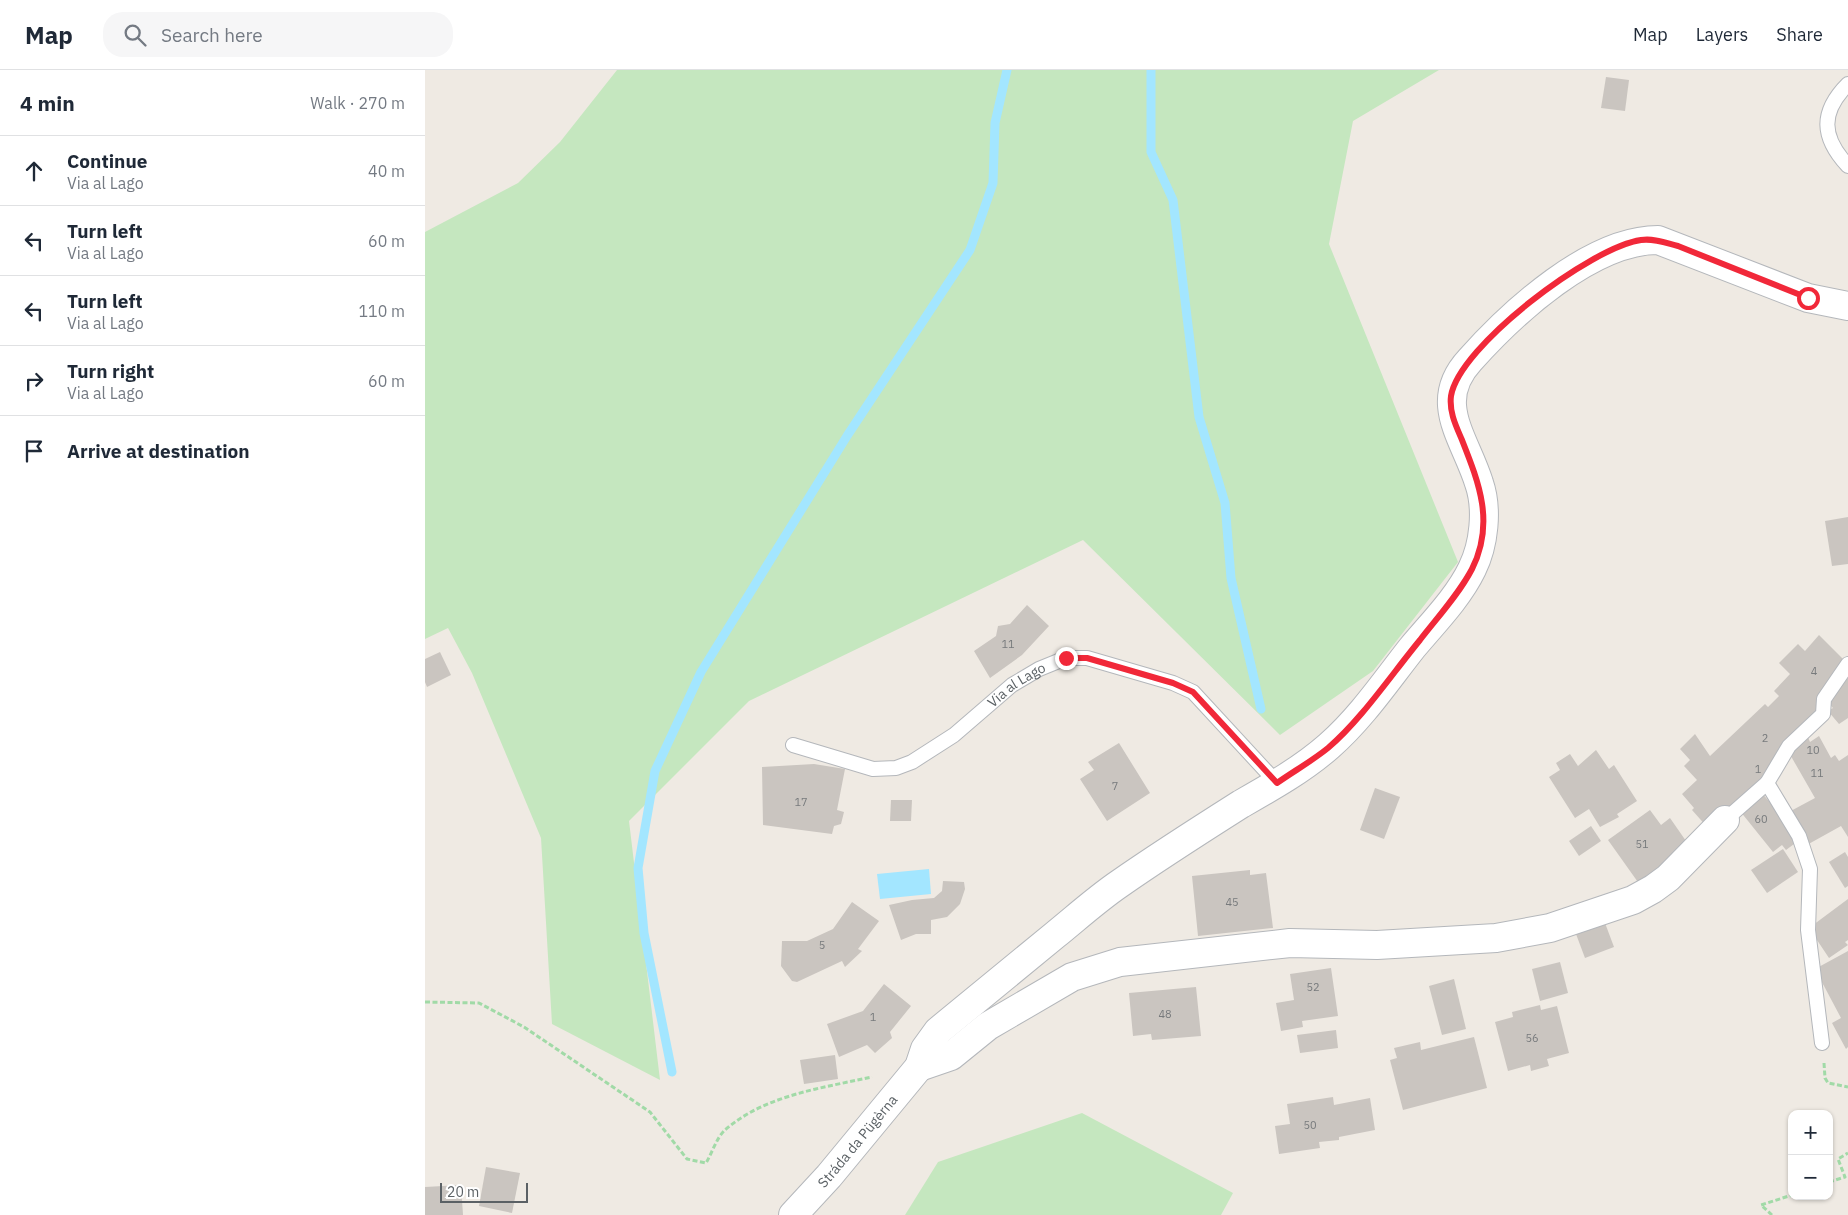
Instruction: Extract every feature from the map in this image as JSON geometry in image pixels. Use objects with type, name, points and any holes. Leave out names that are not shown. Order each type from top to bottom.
[{"type":"street","points":[[919,1067],[925,1049],[937,1032],[1115,886],[1175,845],[1277,783],[1329,747],[1351,724],[1429,628],[1472,568],[1480,545],[1483,500],[1480,484],[1452,415],[1451,397],[1456,379],[1469,361],[1525,305],[1555,282],[1591,260],[1623,245],[1641,240],[1658,240],[1808,298],[1848,306]]},
{"type":"street","points":[[919,1067],[951,1056],[988,1026],[1072,977],[1120,962],[1291,943],[1377,945],[1496,938],[1550,928],[1633,900],[1653,889],[1668,878],[1725,820]]},
{"type":"street","name":"Stráda da Pügèrna","points":[[793,1215],[829,1176],[919,1067]]},
{"type":"lane","points":[[1848,84],[1833,102],[1827,127],[1830,142],[1848,166]]},
{"type":"lane","name":"Via al Lago","points":[[793,746],[873,769],[896,768],[912,762],[954,735],[1012,686],[1039,668],[1066,658],[1087,658],[1173,683],[1193,692],[1277,783]]},
{"type":"lane","points":[[1725,820],[1767,783],[1789,746],[1823,714],[1824,699],[1848,664]]},
{"type":"lane","points":[[1767,783],[1799,836],[1810,869],[1807,930],[1822,1043]]},
{"type":"path","points":[[425,1002],[479,1003],[523,1027],[650,1112],[687,1159],[706,1163],[724,1131],[749,1115],[791,1095],[873,1077]]},
{"type":"path","points":[[1822,1043],[1825,1078],[1828,1083],[1848,1087]]},
{"type":"path","points":[[1833,1181],[1845,1177],[1838,1159],[1848,1153]]},
{"type":"path","points":[[1772,1215],[1761,1205],[1788,1196]]},
{"type":"green space","points":[[617,70],[1439,70],[1353,121],[1329,244],[1458,562],[1373,671],[1280,735],[1083,540],[749,701],[629,821],[660,1080],[552,1024],[541,838],[472,673],[448,628],[425,639],[425,232],[518,183],[560,142]]},
{"type":"green space","points":[[1082,1113],[1233,1193],[1221,1215],[905,1215],[938,1162]]},
{"type":"water","points":[[929,869],[931,894],[880,899],[877,874]]},
{"type":"building","points":[[1606,77],[1629,80],[1625,111],[1601,108]]},
{"type":"building","points":[[1848,517],[1848,564],[1832,566],[1825,521]]},
{"type":"building","points":[[1027,605],[1049,626],[1022,655],[990,678],[974,651],[996,636],[998,626],[1010,624]]},
{"type":"building","points":[[1819,635],[1847,663],[1820,713],[1771,770],[1708,828],[1692,810],[1694,808],[1682,794],[1697,780],[1684,766],[1690,760],[1680,749],[1695,734],[1710,756],[1765,704],[1768,707],[1779,696],[1774,691],[1790,674],[1779,663],[1798,644],[1805,651]]},
{"type":"building","points":[[440,652],[451,675],[427,687],[425,682],[425,659]]},
{"type":"building","points":[[1848,678],[1848,718],[1839,724],[1828,711],[1833,708],[1825,699]]},
{"type":"building","points":[[1807,735],[1810,742],[1819,736],[1831,758],[1835,755],[1839,761],[1848,755],[1848,837],[1841,826],[1805,846],[1787,813],[1815,798],[1788,751]]},
{"type":"building","points":[[1119,743],[1150,793],[1107,821],[1080,779],[1094,770],[1088,762]]},
{"type":"building","points":[[1596,750],[1609,769],[1614,765],[1637,801],[1617,814],[1619,817],[1600,827],[1589,809],[1575,818],[1549,777],[1560,770],[1556,763],[1570,754],[1578,766]]},
{"type":"building","points":[[814,764],[845,769],[837,810],[844,812],[841,824],[834,826],[832,834],[763,825],[762,767]]},
{"type":"building","points":[[1375,788],[1400,797],[1384,839],[1360,830]]},
{"type":"building","points":[[1762,793],[1797,835],[1798,841],[1786,850],[1782,845],[1773,852],[1740,811]]},
{"type":"building","points":[[891,800],[912,800],[911,821],[890,821]]},
{"type":"building","points":[[1650,810],[1661,825],[1670,818],[1686,841],[1677,848],[1682,855],[1640,885],[1608,840]]},
{"type":"building","points":[[1591,826],[1601,841],[1579,856],[1569,841]]},
{"type":"building","points":[[1783,849],[1798,872],[1767,893],[1751,870]]},
{"type":"building","points":[[1845,852],[1848,857],[1848,886],[1845,888],[1829,862]]},
{"type":"building","points":[[1250,870],[1250,875],[1266,873],[1273,928],[1198,936],[1192,876]]},
{"type":"building","points":[[943,881],[964,882],[965,889],[960,904],[947,917],[931,920],[931,934],[916,934],[901,940],[889,905],[934,898],[942,891]]},
{"type":"building","points":[[1848,899],[1848,940],[1845,942],[1848,945],[1829,958],[1809,928]]},
{"type":"building","points":[[852,902],[879,921],[858,949],[862,951],[845,967],[842,961],[797,982],[792,981],[781,966],[782,941],[807,941],[833,929]]},
{"type":"building","points":[[1605,923],[1614,947],[1585,958],[1576,934]]},
{"type":"building","points":[[1848,951],[1848,1047],[1846,1049],[1832,1023],[1841,1018],[1815,969]]},
{"type":"building","points":[[1560,962],[1568,993],[1540,1001],[1532,969]]},
{"type":"building","points":[[1331,968],[1338,1016],[1302,1021],[1303,1027],[1281,1031],[1276,1003],[1294,1000],[1290,974]]},
{"type":"building","points":[[1454,979],[1466,1029],[1442,1035],[1429,986]]},
{"type":"building","points":[[884,984],[911,1006],[890,1032],[892,1038],[875,1053],[867,1045],[839,1057],[827,1024],[863,1011]]},
{"type":"building","points":[[1196,987],[1201,1036],[1152,1040],[1151,1034],[1133,1036],[1129,993]]},
{"type":"building","points":[[1540,1005],[1541,1010],[1557,1006],[1569,1053],[1547,1059],[1549,1066],[1531,1071],[1530,1065],[1508,1071],[1495,1022],[1513,1017],[1512,1012]]},
{"type":"building","points":[[1336,1030],[1338,1048],[1300,1053],[1297,1035]]},
{"type":"building","points":[[1474,1037],[1487,1088],[1403,1110],[1390,1060],[1397,1058],[1394,1048],[1420,1042],[1421,1050]]},
{"type":"building","points":[[835,1055],[838,1079],[804,1084],[800,1060]]},
{"type":"building","points":[[1333,1097],[1334,1105],[1370,1098],[1375,1130],[1339,1137],[1339,1140],[1319,1142],[1320,1148],[1279,1154],[1275,1126],[1290,1124],[1287,1104]]},
{"type":"building","points":[[486,1167],[520,1173],[512,1213],[479,1206]]},
{"type":"building","points":[[461,1185],[463,1215],[425,1215],[425,1187]]},
{"type":"waterway","points":[[672,1072],[644,933],[638,868],[655,771],[701,672],[847,436],[970,250],[993,183],[995,123],[1007,70]]},
{"type":"waterway","points":[[1151,70],[1151,152],[1173,200],[1199,417],[1225,503],[1231,578],[1261,709]]},
{"type":"route","points":[[1066,658],[1087,658],[1173,683],[1193,692],[1277,783],[1329,747],[1351,724],[1429,628],[1472,568],[1480,545],[1483,500],[1480,484],[1452,415],[1451,397],[1456,379],[1469,361],[1525,305],[1555,282],[1591,260],[1623,245],[1641,240],[1658,240],[1678,246],[1808,298]]}]
